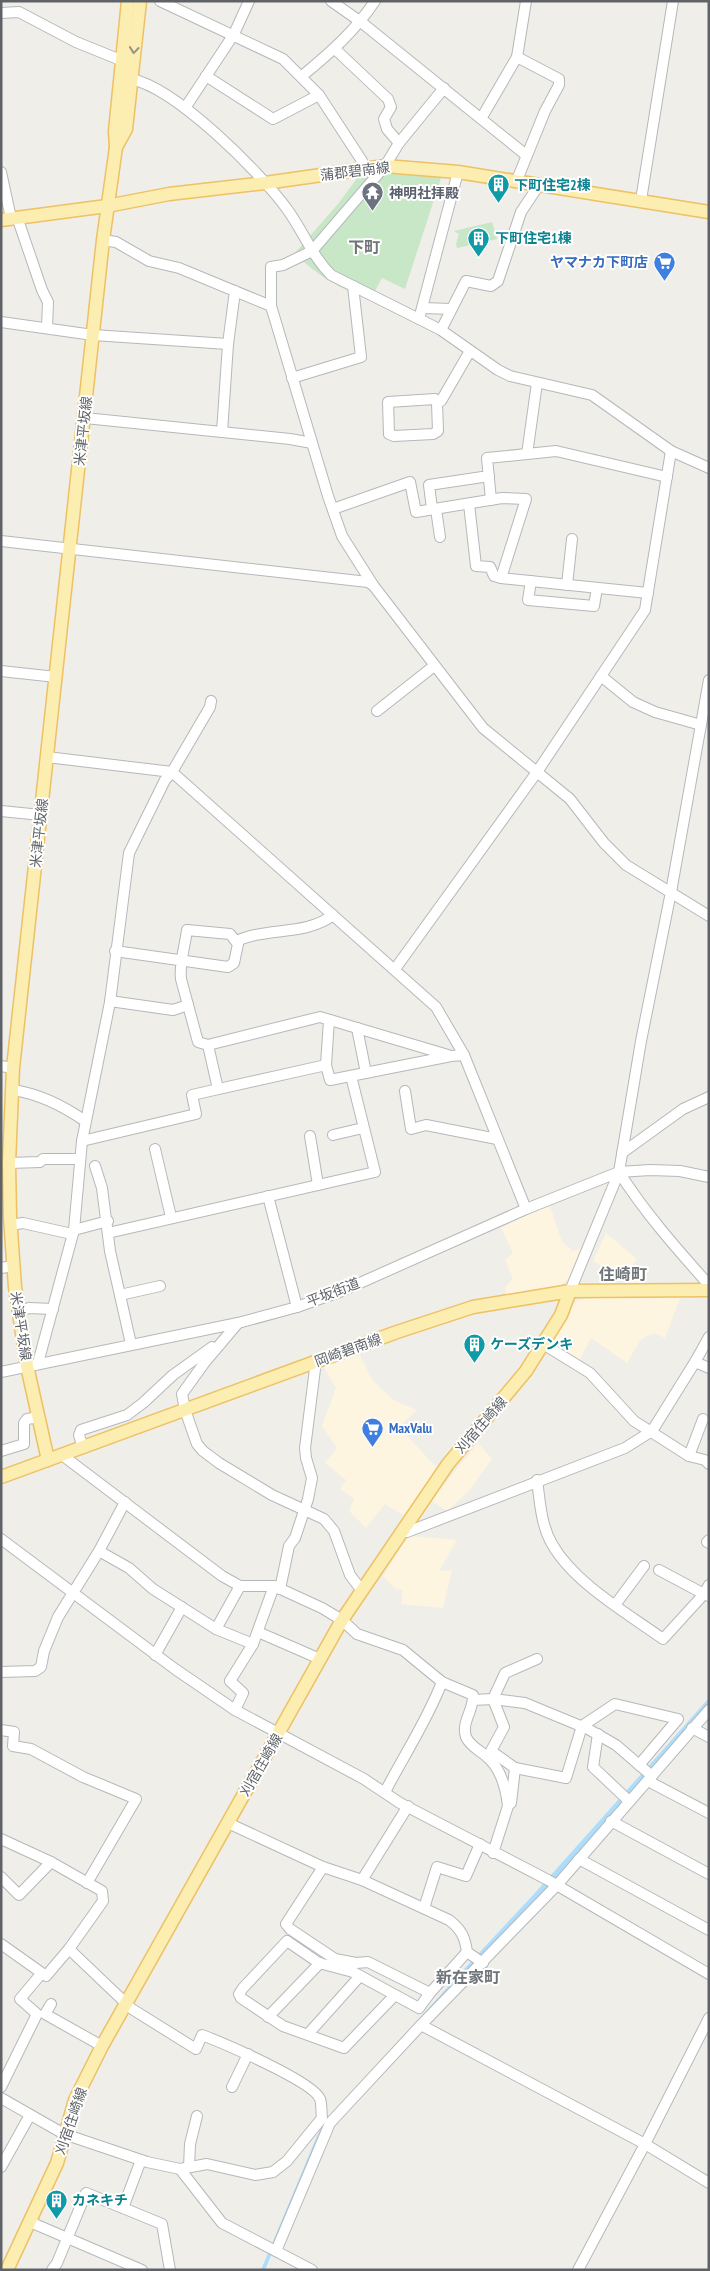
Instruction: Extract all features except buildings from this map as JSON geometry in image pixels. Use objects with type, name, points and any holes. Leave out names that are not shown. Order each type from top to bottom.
[{"type":"main road","points":[[116,147],[115,131],[128,1]]},
{"type":"main road","points":[[116,147],[126,129],[140,1]]},
{"type":"main road","name":"米津平坂線","points":[[48,1460],[39,1417],[33,1364],[7,1267],[7,1220],[13,1090],[7,1067],[41,816],[85,418],[102,240],[116,147]]},
{"type":"main road","name":"蒲郡碧南線","points":[[10,218],[107,206],[169,194],[266,183],[385,166],[458,172],[517,180],[709,212]]},
{"type":"main road","name":"岡崎碧南線","points":[[1,1477],[316,1361],[473,1307],[570,1291],[709,1290]]},
{"type":"main road","name":"刈宿住崎線","points":[[7,2270],[57,2162],[75,2100],[102,2046],[342,1620],[448,1464],[504,1400],[543,1344],[560,1315],[570,1291]]},
{"type":"street","points":[[160,1],[234,34],[283,59],[319,94],[362,161],[362,169]]},
{"type":"street","points":[[185,108],[234,34],[249,1]]},
{"type":"street","points":[[331,1],[362,22],[526,155]]},
{"type":"street","points":[[302,76],[335,49],[362,22],[375,1]]},
{"type":"street","points":[[482,118],[517,58],[526,1]]},
{"type":"street","points":[[641,200],[673,1]]},
{"type":"street","points":[[1,13],[19,12],[76,42],[123,61]]},
{"type":"street","points":[[335,49],[388,99],[391,107],[384,119],[387,129],[399,143]]},
{"type":"street","points":[[517,58],[559,79],[559,85],[545,111],[517,180]]},
{"type":"street","points":[[206,76],[273,119],[319,94]]},
{"type":"street","points":[[131,79],[140,81],[185,108],[224,142],[266,183],[297,224],[318,262],[331,275],[441,330],[510,376],[592,395],[671,451],[709,468]]},
{"type":"street","points":[[444,88],[399,143],[385,166],[312,251],[283,265],[271,268],[271,306],[333,509],[342,536],[373,585],[483,728],[570,799],[604,843],[626,864],[709,916]]},
{"type":"street","points":[[1,172],[10,218],[48,302],[47,328]]},
{"type":"street","points":[[419,319],[458,172]]},
{"type":"street","points":[[441,330],[466,281],[491,286],[498,281],[521,212],[539,185]]},
{"type":"street","points":[[102,240],[116,242],[149,261],[179,268],[271,306]]},
{"type":"street","points":[[292,378],[361,357],[353,286]]},
{"type":"street","points":[[222,432],[228,344],[235,292]]},
{"type":"street","points":[[423,308],[451,309]]},
{"type":"street","points":[[1,322],[93,335],[228,344]]},
{"type":"street","points":[[438,403],[435,399],[388,402],[389,434],[394,436],[434,434],[438,431],[438,403],[470,351]]},
{"type":"street","points":[[527,454],[537,383]]},
{"type":"street","points":[[85,418],[290,438],[312,443]]},
{"type":"street","points":[[491,500],[487,458],[556,451],[667,477]]},
{"type":"street","points":[[395,969],[537,772],[645,610],[671,451]]},
{"type":"street","points":[[440,537],[429,485],[489,476]]},
{"type":"street","points":[[333,509],[410,482],[416,512],[502,498],[526,499],[501,578]]},
{"type":"street","points":[[469,504],[476,566],[490,568],[494,576],[648,593]]},
{"type":"street","points":[[568,585],[572,539]]},
{"type":"street","points":[[1,541],[368,582],[373,585]]},
{"type":"street","points":[[531,581],[528,600],[594,606],[597,588]]},
{"type":"street","points":[[377,711],[434,666]]},
{"type":"street","points":[[1,671],[56,677]]},
{"type":"street","points":[[601,676],[633,702],[655,712],[701,725]]},
{"type":"street","points":[[570,1291],[619,1172],[641,1041],[671,892],[709,680]]},
{"type":"street","points":[[1,1372],[33,1364],[54,1309],[73,1232],[85,1120],[110,1001],[129,853],[165,780],[172,772],[210,707],[211,701]]},
{"type":"street","points":[[47,757],[172,772],[436,1006],[464,1055],[526,1209]]},
{"type":"street","points":[[1,811],[41,816]]},
{"type":"street","points":[[236,941],[246,937],[308,927],[333,915]]},
{"type":"street","points":[[115,951],[183,960],[228,967],[232,965],[238,944],[230,934],[187,930],[183,960],[181,975],[198,1042],[208,1044],[320,1017],[451,1056]]},
{"type":"street","points":[[110,1001],[173,1010],[188,1005]]},
{"type":"street","points":[[329,1020],[326,1065],[330,1080],[464,1055]]},
{"type":"street","points":[[357,1028],[366,1073]]},
{"type":"street","points":[[208,1044],[218,1089]]},
{"type":"street","points":[[82,1141],[196,1114],[192,1095],[326,1065]]},
{"type":"street","points":[[108,1233],[171,1217],[374,1172],[351,1076]]},
{"type":"street","points":[[13,1090],[53,1100],[85,1120]]},
{"type":"street","points":[[406,1091],[411,1128],[426,1125],[497,1138]]},
{"type":"street","points":[[622,1153],[683,1109],[709,1097]]},
{"type":"street","points":[[333,1135],[363,1128]]},
{"type":"street","points":[[310,1136],[318,1185]]},
{"type":"street","points":[[155,1149],[171,1217]]},
{"type":"street","points":[[9,1163],[40,1162],[43,1159],[80,1159]]},
{"type":"street","points":[[96,1166],[102,1188],[108,1233],[131,1344]]},
{"type":"street","points":[[619,1172],[680,1171],[709,1177]]},
{"type":"street","points":[[619,1172],[661,1229],[709,1285]]},
{"type":"street","name":"平坂街道","points":[[33,1364],[238,1323],[297,1307],[342,1291],[526,1209],[619,1172]]},
{"type":"street","points":[[268,1196],[297,1307]]},
{"type":"street","points":[[7,1220],[73,1232],[108,1222]]},
{"type":"street","points":[[120,1295],[160,1286]]},
{"type":"street","points":[[18,1311],[29,1308],[54,1309]]},
{"type":"street","points":[[238,1323],[230,1335],[205,1362],[182,1394],[185,1410],[197,1444],[203,1451],[254,1485],[324,1519],[334,1531],[350,1575],[362,1590]]},
{"type":"street","points":[[83,1448],[79,1435],[81,1430],[127,1415],[173,1375],[230,1335]]},
{"type":"street","points":[[403,1530],[407,1532],[537,1480],[625,1448],[652,1431],[709,1336]]},
{"type":"street","points":[[543,1344],[590,1372],[634,1421],[689,1456],[708,1459]]},
{"type":"street","points":[[235,1710],[242,1693],[230,1681],[253,1644],[277,1588],[289,1546],[295,1538],[305,1511],[312,1478],[305,1448],[316,1361]]},
{"type":"street","points":[[695,1362],[709,1368]]},
{"type":"street","points":[[1,1450],[24,1444],[26,1439],[24,1423],[27,1419],[39,1417]]},
{"type":"street","points":[[689,1456],[703,1419]]},
{"type":"street","points":[[62,1455],[222,1576],[240,1586],[277,1588],[322,1608],[342,1620],[357,1634],[403,1650],[442,1682],[473,1695],[465,1724],[467,1740],[494,1764],[507,1798],[508,1806],[493,1853]]},
{"type":"street","points":[[537,1480],[542,1518],[552,1544],[581,1580],[663,1639],[707,1592],[659,1570]]},
{"type":"street","points":[[1,1672],[35,1671],[40,1667],[44,1651],[58,1617],[75,1593],[99,1552],[125,1502]]},
{"type":"street","points":[[1,1539],[156,1655],[235,1710],[480,1844],[493,1853],[557,1885],[709,1974]]},
{"type":"street","points":[[99,1552],[129,1568],[153,1589],[216,1629],[253,1644]]},
{"type":"street","points":[[615,1605],[644,1566]]},
{"type":"street","points":[[216,1629],[240,1586]]},
{"type":"street","points":[[156,1655],[182,1607]]},
{"type":"street","points":[[258,1632],[320,1659]]},
{"type":"street","points":[[537,1660],[504,1673],[493,1699],[504,1727],[491,1751],[515,1768],[566,1778],[582,1726],[615,1704],[678,1719],[639,1765]]},
{"type":"street","points":[[385,1792],[434,1704],[442,1682]]},
{"type":"street","points":[[473,1700],[493,1699],[525,1703],[582,1726],[616,1745],[639,1765],[650,1778],[709,1814]]},
{"type":"street","points":[[1,2098],[64,2134],[141,2160],[184,2168],[207,2164],[255,2176],[273,2172],[287,2161],[483,1963],[557,1885],[709,1710]]},
{"type":"street","points":[[692,1728],[709,1736]]},
{"type":"street","points":[[1,1730],[14,1732],[13,1746],[31,1749],[83,1777],[136,1800],[87,1883]]},
{"type":"street","points":[[598,1734],[593,1766],[629,1801]]},
{"type":"street","points":[[511,1803],[515,1768]]},
{"type":"street","points":[[362,1880],[408,1806]]},
{"type":"street","points":[[228,1822],[323,1867],[362,1880],[449,1920],[459,1928],[465,1938],[467,1952],[483,1963]]},
{"type":"street","points":[[611,1822],[709,1874]]},
{"type":"street","points":[[1,1944],[46,1976],[69,1949],[103,1901],[102,1891],[51,1862],[2,1840]]},
{"type":"street","points":[[424,1908],[437,1866],[466,1876],[480,1844]]},
{"type":"street","points":[[579,1859],[709,1930]]},
{"type":"street","points":[[1,1877],[19,1895],[51,1862]]},
{"type":"street","points":[[323,1867],[286,1924],[290,1929],[335,1959],[356,1963],[368,1962],[430,1993]]},
{"type":"street","points":[[395,1995],[344,2048],[283,2026],[241,1998],[239,1994],[286,1941],[320,1963],[353,1972],[419,2008],[467,1952]]},
{"type":"street","points":[[69,1949],[126,2004],[196,2049],[202,2035],[248,2054],[312,2089],[320,2099],[326,2121],[276,2251]]},
{"type":"street","points":[[268,2017],[320,1963]]},
{"type":"street","points":[[1,2087],[37,2014],[20,1999],[41,1974]]},
{"type":"street","points":[[308,2034],[360,1976]]},
{"type":"street","points":[[51,2004],[45,2014],[102,2046]]},
{"type":"street","points":[[578,2270],[709,2018]]},
{"type":"street","points":[[421,2025],[645,2144],[709,2183]]},
{"type":"street","points":[[232,2087],[248,2054]]},
{"type":"street","points":[[1,2168],[30,2115]]},
{"type":"street","points":[[197,2116],[184,2168],[222,2223],[312,2270]]},
{"type":"street","points":[[123,2208],[141,2160]]},
{"type":"street","points":[[52,2270],[86,2193],[162,2224],[168,2269]]},
{"type":"street","points":[[30,2222],[142,2270]]},
{"type":"shaded area","points":[[550,1206],[562,1242],[573,1251],[582,1248],[568,1279],[556,1289],[507,1296],[505,1288],[513,1278],[505,1260],[513,1253],[501,1228]]},
{"type":"shaded area","points":[[606,1233],[637,1259],[629,1269],[649,1286],[637,1287],[619,1279],[611,1270],[608,1277],[599,1264],[593,1261]]},
{"type":"shaded area","points":[[681,1296],[665,1338],[655,1333],[641,1339],[627,1363],[591,1338],[579,1361],[550,1343],[571,1304],[589,1297]]},
{"type":"shaded area","points":[[360,1355],[373,1381],[395,1401],[417,1410],[399,1427],[437,1468],[405,1516],[385,1504],[366,1528],[349,1511],[354,1499],[340,1489],[346,1480],[325,1463],[337,1448],[322,1426],[336,1388],[323,1366]]},
{"type":"shaded area","points":[[478,1443],[492,1459],[469,1491],[447,1511],[431,1500]]},
{"type":"shaded area","points":[[408,1536],[457,1540],[439,1571],[452,1570],[443,1608],[401,1604],[403,1590],[396,1589],[383,1576]]},
{"type":"green space","points":[[399,172],[441,178],[405,289],[382,278],[370,300],[320,275],[295,253],[338,204],[361,173]]},
{"type":"green space","points":[[492,222],[497,239],[457,248],[456,244],[459,234],[454,231]]},
{"type":"water","points":[[709,1698],[709,1706],[570,1865],[326,2126],[265,2270],[261,2270],[323,2125],[534,1894]]},
{"type":"place","name":"下町住宅2棟","points":[[498,204]]},
{"type":"place","name":"神明社拝殿","points":[[373,212]]},
{"type":"place","name":"下町住宅1棟","points":[[479,257]]},
{"type":"place","name":"ヤマナカ下町店","points":[[664,281]]},
{"type":"place","name":"ケーズデンキ","points":[[474,1363]]},
{"type":"place","name":"MaxValu","points":[[373,1447]]},
{"type":"place","name":"カネキチ","points":[[56,2219]]},
{"type":"district","name":"下町","points":[[364,247]]},
{"type":"district","name":"住崎町","points":[[623,1274]]},
{"type":"district","name":"新在家町","points":[[468,1977]]}]
